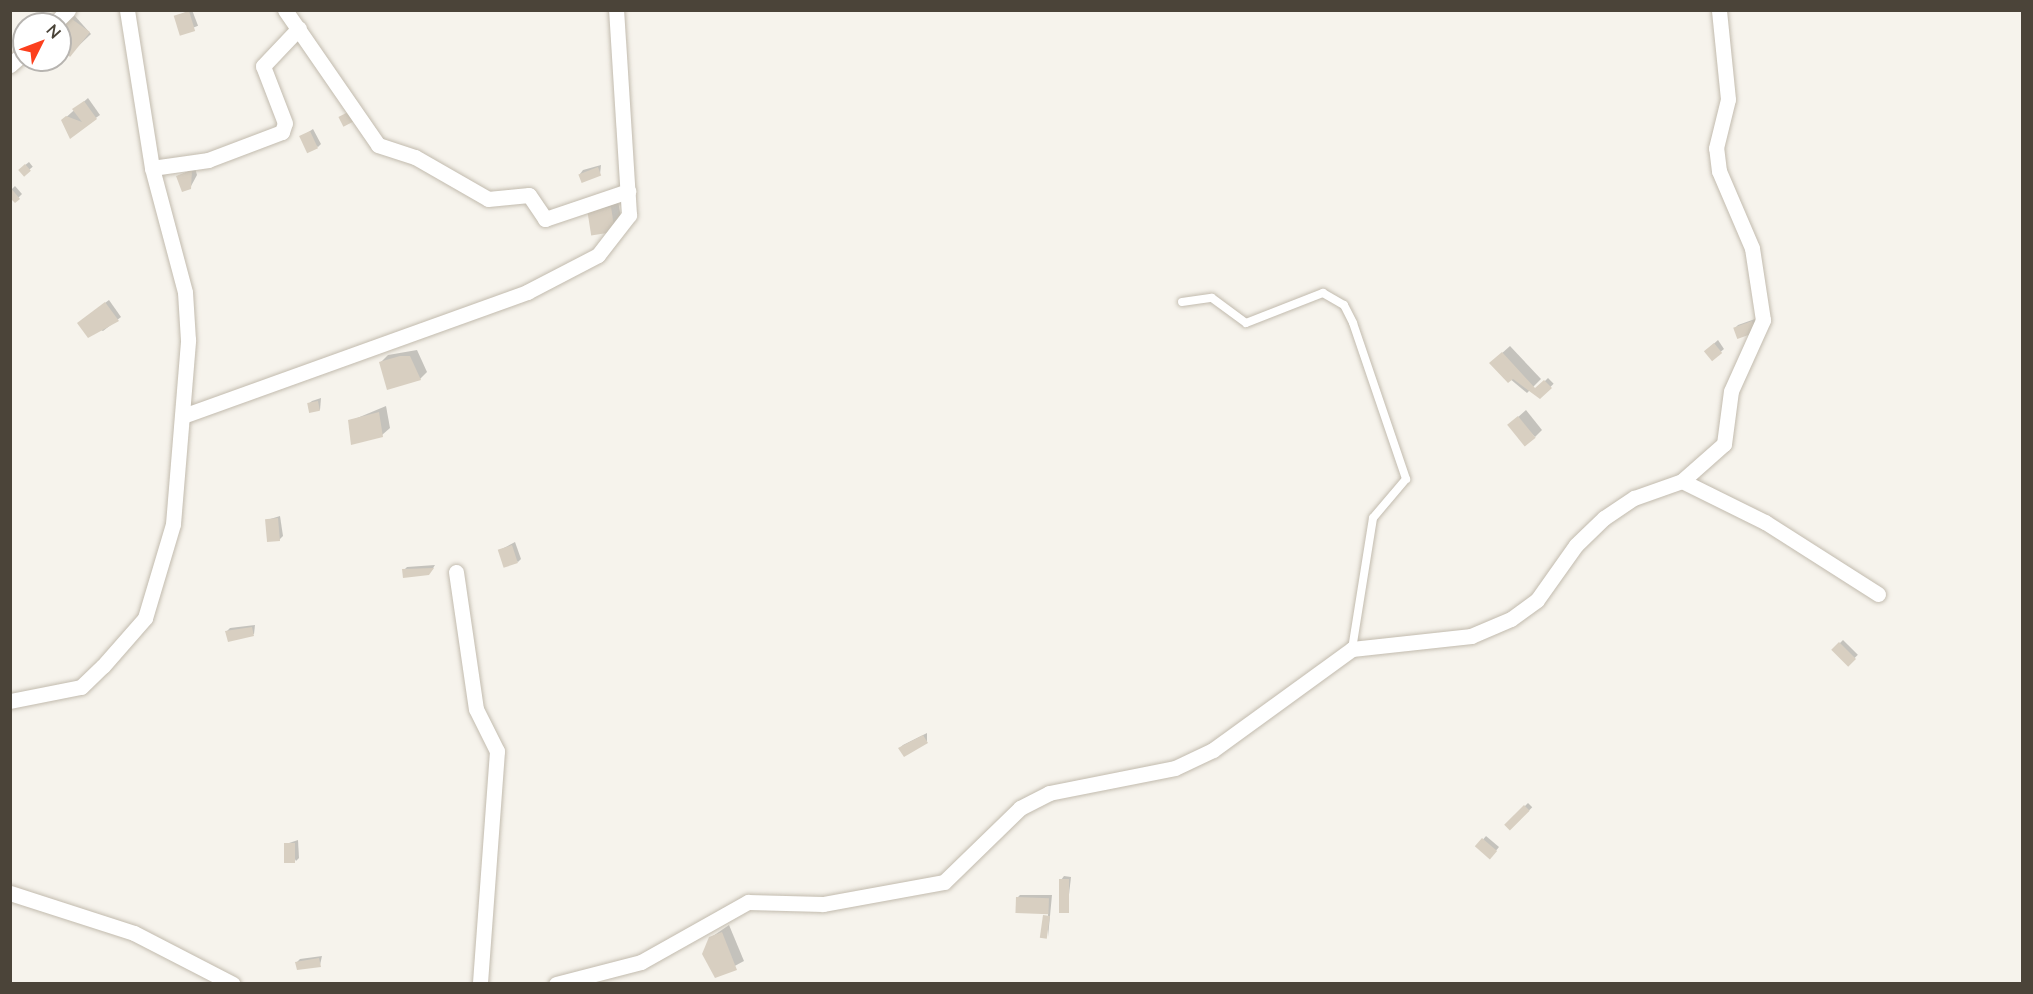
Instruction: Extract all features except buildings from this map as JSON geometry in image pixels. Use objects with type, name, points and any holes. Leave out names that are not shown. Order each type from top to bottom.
[{"type":"street","points":[[10,701],[81,687],[145,618],[172,524],[188,340],[185,292],[152,168],[128,10]]},
{"type":"street","points":[[285,10],[378,145],[415,157],[467,191],[488,199],[529,195],[545,219],[628,191]]},
{"type":"street","points":[[183,416],[527,292],[577,268],[618,235],[629,215],[616,10]]},
{"type":"street","points":[[556,984],[640,962],[748,903],[823,904],[944,882],[1020,808],[1049,793],[1175,768],[1213,750],[1352,649],[1470,636],[1511,618],[1537,600],[1576,545],[1604,518],[1634,498],[1682,482],[1724,444],[1731,390],[1763,320],[1752,248],[1719,171],[1716,148],[1728,99],[1719,10]]},
{"type":"street","points":[[152,168],[208,160],[282,132],[285,123],[263,66],[299,28]]},
{"type":"street","points":[[1682,482],[1765,522],[1878,594]]},
{"type":"street","points":[[456,572],[476,709],[497,751],[480,984]]},
{"type":"street","points":[[10,893],[134,933],[233,984]]},
{"type":"lane","points":[[1182,302],[1212,298],[1246,323],[1312,294],[1323,293],[1344,305],[1363,346],[1406,479],[1373,518],[1352,649]]}]
